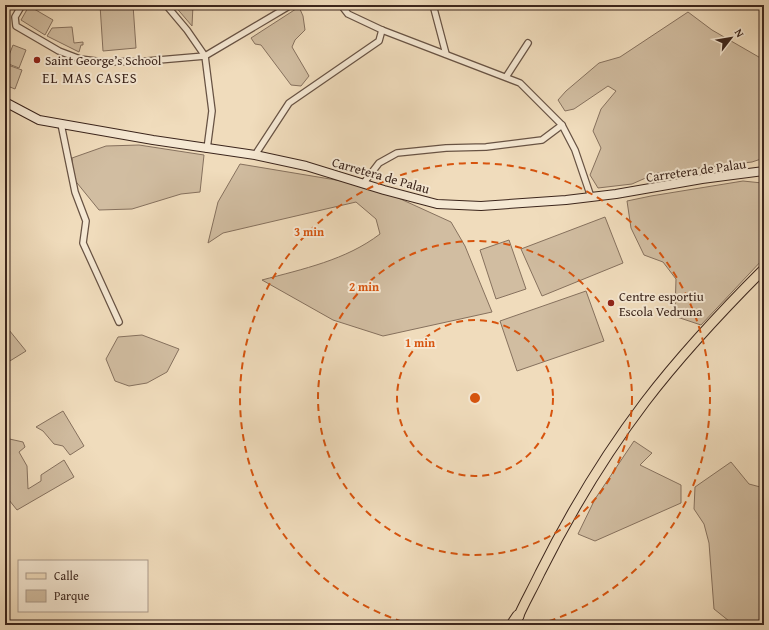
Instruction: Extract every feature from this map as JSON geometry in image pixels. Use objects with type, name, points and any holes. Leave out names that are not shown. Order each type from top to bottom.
[{"type":"main road","points":[[516,623],[578,501],[631,421],[689,348],[764,268]]},
{"type":"street","points":[[22,5],[15,17],[16,26],[59,50],[80,58],[111,62],[205,56],[290,5]]},
{"type":"street","points":[[166,5],[187,30],[205,56],[212,111],[207,149]]},
{"type":"street","points":[[341,5],[348,14],[382,30],[520,83],[562,125],[575,150],[592,197]]},
{"type":"street","points":[[433,5],[446,54]]},
{"type":"street","points":[[255,155],[289,103],[379,41],[382,30]]},
{"type":"street","points":[[506,77],[528,43]]},
{"type":"street","name":"Carretera de Palau","points":[[5,102],[39,120],[207,149],[255,155],[306,166],[363,184],[444,204],[481,206],[592,197],[716,176],[762,173]]},
{"type":"street","points":[[61,124],[75,192],[86,221],[83,243],[119,322]]},
{"type":"street","points":[[363,184],[379,163],[397,153],[446,148],[486,147],[542,140],[562,125]]},
{"type":"green space","points":[[100,5],[133,5],[136,48],[103,51]]},
{"type":"green space","points":[[174,5],[193,5],[192,26]]},
{"type":"green space","points":[[29,6],[53,20],[45,35],[21,20]]},
{"type":"green space","points":[[299,7],[303,16],[305,30],[295,40],[292,47],[309,76],[301,86],[291,85],[261,45],[255,44],[251,38]]},
{"type":"green space","points":[[688,12],[712,30],[764,60],[764,158],[752,162],[657,173],[632,184],[598,188],[590,175],[601,148],[593,131],[601,109],[616,91],[608,86],[574,109],[565,111],[558,100],[566,91],[599,63],[620,57]]},
{"type":"green space","points":[[72,27],[74,43],[83,42],[79,52],[47,36],[52,28]]},
{"type":"green space","points":[[13,45],[26,50],[19,68],[6,63]]},
{"type":"green space","points":[[5,64],[22,70],[15,89],[5,85]]},
{"type":"green space","points":[[139,145],[204,155],[200,192],[181,194],[132,209],[99,210],[73,178],[72,158],[106,146]]},
{"type":"green space","points":[[240,164],[372,186],[451,222],[465,246],[492,312],[383,336],[333,320],[262,280],[324,263],[353,251],[380,234],[376,219],[356,202],[223,233],[208,243],[218,202]]},
{"type":"green space","points":[[743,181],[762,183],[764,185],[764,258],[701,325],[677,317],[675,312],[676,279],[663,262],[644,255],[631,228],[627,201]]},
{"type":"green space","points":[[605,217],[623,263],[542,296],[521,249]]},
{"type":"green space","points":[[509,240],[526,289],[496,299],[480,250]]},
{"type":"green space","points":[[586,291],[604,341],[517,371],[500,321]]},
{"type":"green space","points":[[5,325],[26,351],[5,364]]},
{"type":"green space","points":[[142,335],[179,349],[167,372],[147,383],[129,386],[115,381],[106,359],[118,337]]},
{"type":"green space","points":[[63,411],[84,446],[70,455],[63,446],[54,444],[43,431],[36,427]]},
{"type":"green space","points":[[5,438],[23,442],[25,447],[19,452],[27,466],[28,489],[41,481],[41,475],[64,460],[74,477],[17,510],[5,495]]},
{"type":"green space","points":[[634,441],[652,453],[640,465],[681,485],[681,503],[595,541],[578,534],[595,499]]},
{"type":"green space","points":[[731,462],[749,484],[764,488],[764,625],[734,625],[714,609],[709,543],[704,524],[694,509],[695,487]]},
{"type":"place","name":"Saint George’s School","points":[[37,60]]},
{"type":"place","name":"Centre esportiu Escola Vedruna","points":[[611,303]]},
{"type":"district","name":"EL MAS CASES","points":[[90,78]]}]
